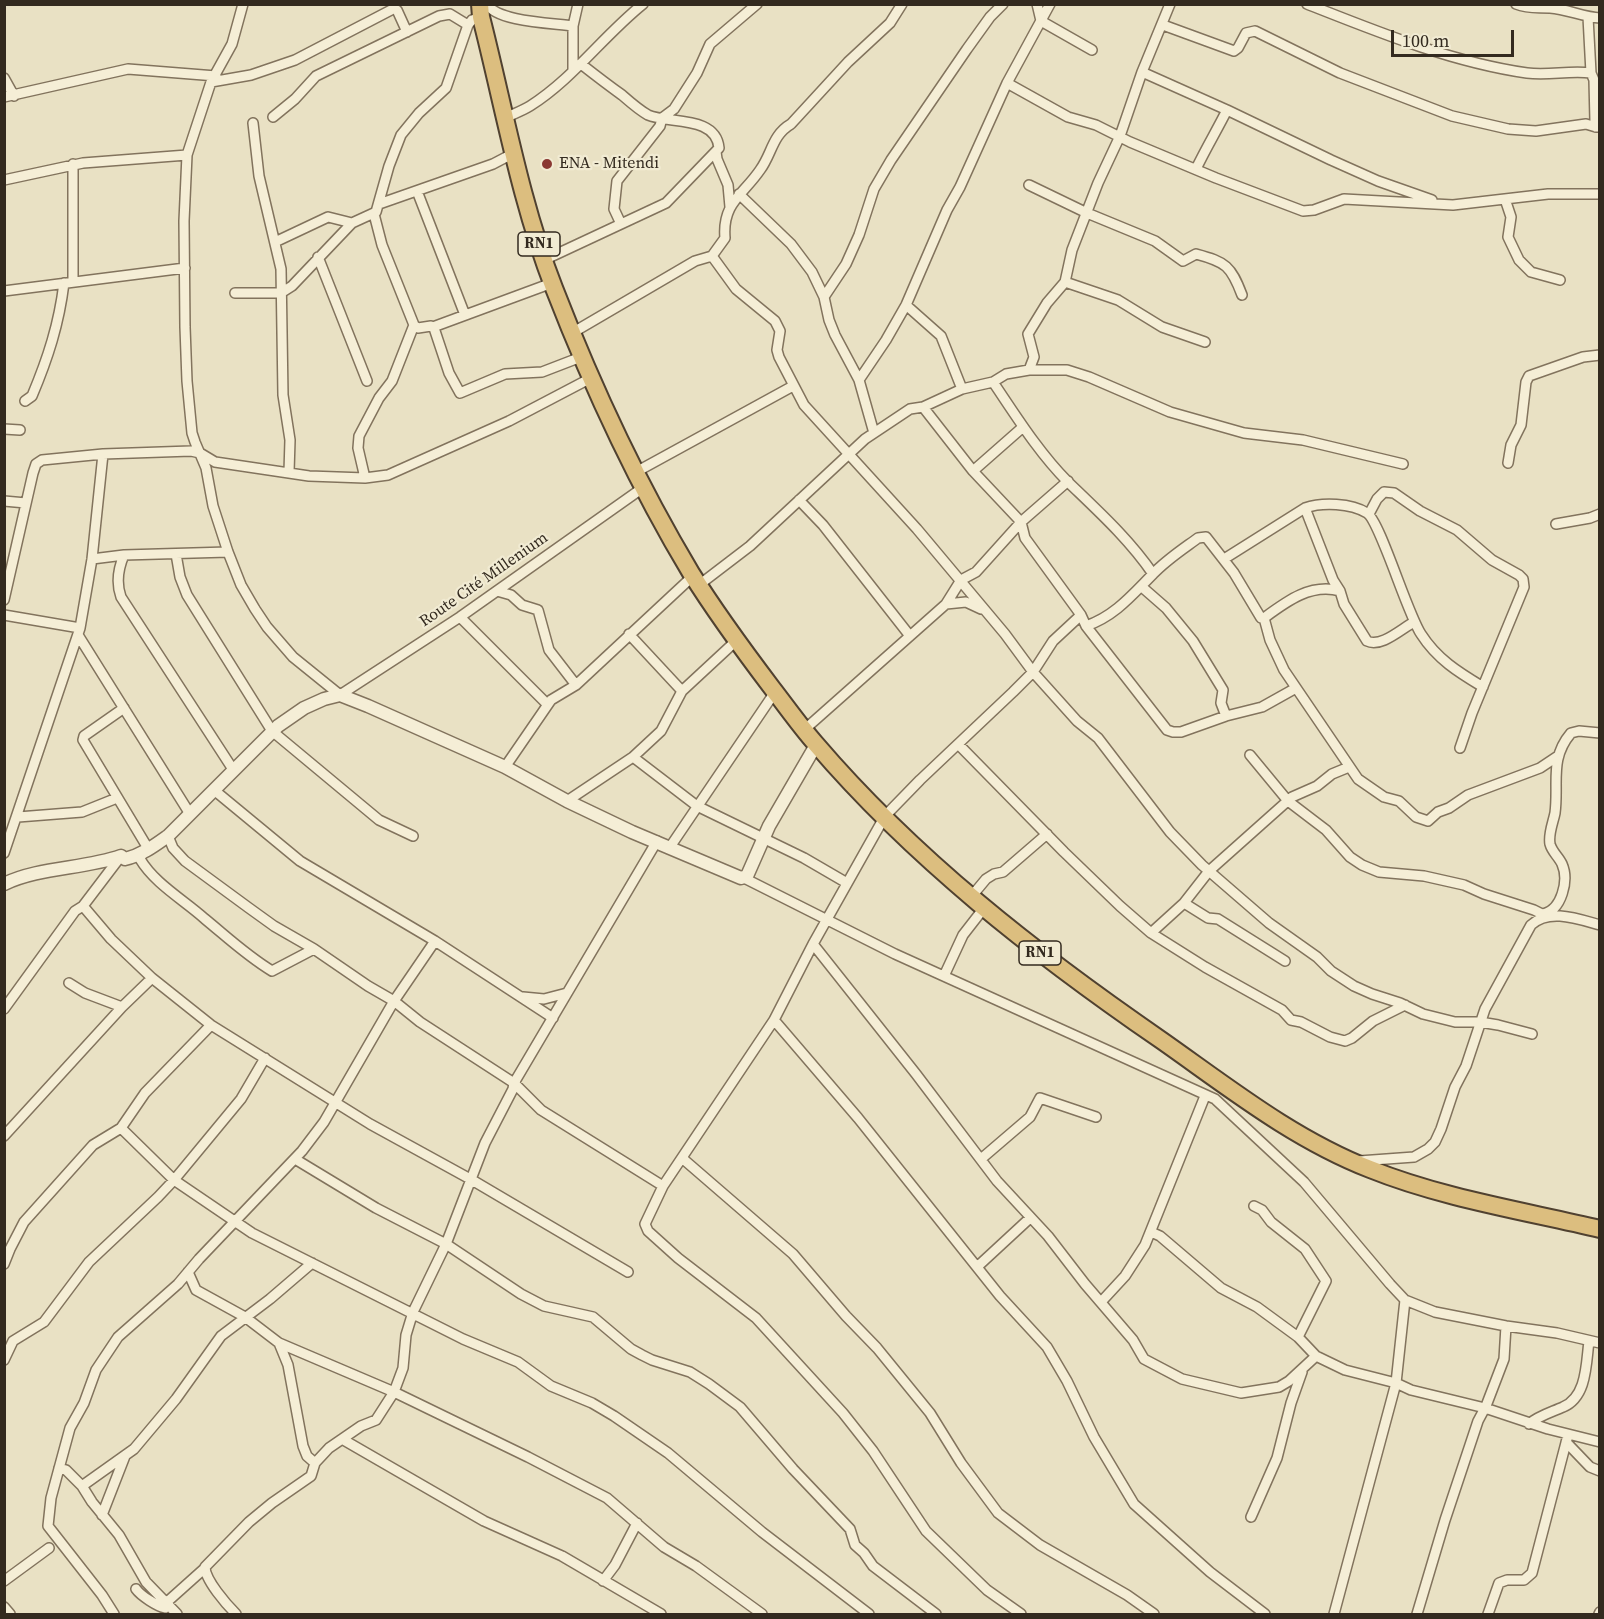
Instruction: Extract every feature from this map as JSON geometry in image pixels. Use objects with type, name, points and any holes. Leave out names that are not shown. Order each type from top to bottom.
[{"type":"highway","name":"RN1","points":[[480,10],[505,118],[544,260],[581,357],[636,472],[696,580],[737,640],[804,730],[855,788],[978,903],[1072,976],[1215,1094],[1271,1117],[1369,1169],[1437,1191],[1599,1229]]},
{"type":"street","points":[[243,4],[231,44],[214,79],[187,155],[184,221],[187,381],[192,433],[206,468],[211,498],[228,552],[241,585],[267,627],[293,657],[340,695],[505,767],[567,801],[632,831],[744,878],[895,954],[1215,1094],[1304,1182],[1405,1300],[1435,1312],[1557,1333],[1594,1342],[1576,1398],[1567,1406],[1529,1424]]},
{"type":"street","points":[[573,70],[573,26],[578,4]]},
{"type":"street","points":[[505,118],[529,106],[581,64],[635,8],[643,4]]},
{"type":"street","points":[[621,224],[614,209],[617,181],[660,126],[662,118],[674,109],[697,73],[710,44],[757,4]]},
{"type":"street","points":[[572,333],[695,261],[711,256],[724,238],[723,224],[730,207],[761,169],[781,129],[790,124],[848,62],[869,45],[890,23],[902,4]]},
{"type":"street","points":[[824,297],[846,264],[859,235],[874,189],[891,160],[967,49],[990,17],[1003,4]]},
{"type":"street","points":[[1037,4],[1041,21],[1092,50]]},
{"type":"street","points":[[858,380],[886,340],[906,304],[1007,83],[1050,4]]},
{"type":"street","points":[[1029,370],[1034,357],[1028,334],[1047,303],[1065,282],[1072,250],[1098,183],[1120,136],[1142,72],[1170,4]]},
{"type":"street","points":[[1307,4],[1420,47],[1468,60],[1527,73],[1550,74],[1570,70],[1591,72]]},
{"type":"street","points":[[1516,4],[1529,9],[1551,8],[1599,18]]},
{"type":"street","points":[[4,78],[9,96],[128,69],[214,79],[251,75],[295,60],[393,9],[397,10],[407,32]]},
{"type":"street","points":[[273,117],[296,99],[316,76],[445,14],[454,16],[480,10],[496,12],[513,18],[573,26]]},
{"type":"street","points":[[480,10],[446,88],[419,113],[401,135],[388,166],[379,204],[374,214],[382,245],[414,325],[418,328],[433,327],[552,283]]},
{"type":"street","points":[[1163,25],[1234,51],[1246,33],[1255,31],[1340,73],[1452,116],[1496,127],[1536,131],[1586,124],[1598,127],[1594,109],[1597,88],[1591,72],[1588,17]]},
{"type":"street","points":[[544,260],[666,203],[719,148],[718,141],[706,129],[687,121],[647,114],[581,64]]},
{"type":"street","points":[[1142,72],[1378,181],[1442,204]]},
{"type":"street","points":[[1007,83],[1068,117],[1096,125],[1233,185],[1303,211],[1314,210],[1344,199],[1470,205],[1548,194],[1599,194]]},
{"type":"street","points":[[1196,169],[1227,110]]},
{"type":"street","points":[[253,123],[259,176],[281,269],[283,395],[290,440],[289,472]]},
{"type":"street","points":[[716,152],[729,185],[730,207]]},
{"type":"street","points":[[379,204],[493,164],[514,153]]},
{"type":"street","points":[[4,180],[73,164],[187,155]]},
{"type":"street","points":[[25,401],[32,396],[52,345],[68,283],[73,164]]},
{"type":"street","points":[[1029,185],[1087,213],[1155,241],[1171,251],[1179,260],[1183,261],[1196,255],[1223,264],[1232,272],[1242,295]]},
{"type":"street","points":[[417,191],[465,315]]},
{"type":"street","points":[[739,194],[791,244],[812,272],[824,297],[835,335],[858,380],[874,433]]},
{"type":"street","points":[[1505,199],[1511,217],[1508,237],[1519,260],[1531,272],[1560,280]]},
{"type":"street","points":[[235,293],[281,293],[292,286],[352,223],[374,214]]},
{"type":"street","points":[[275,242],[328,218],[352,223]]},
{"type":"street","points":[[711,256],[736,289],[775,321],[780,331],[777,350],[779,357],[792,386],[811,413],[961,580],[1033,672],[1071,714],[1098,738],[1170,832],[1209,871],[1269,923],[1346,981],[1423,1014],[1455,1022],[1480,1022],[1532,1034]]},
{"type":"street","points":[[318,257],[368,381]]},
{"type":"street","points":[[4,291],[185,267]]},
{"type":"street","points":[[1065,282],[1118,300],[1162,327],[1205,342]]},
{"type":"street","points":[[906,304],[941,336],[962,390]]},
{"type":"street","points":[[365,478],[358,448],[359,436],[379,398],[392,381],[414,325]]},
{"type":"street","points":[[433,327],[449,373],[460,393],[505,374],[542,372],[581,357]]},
{"type":"street","points":[[1508,463],[1511,445],[1521,425],[1526,382],[1529,376],[1583,357],[1599,355]]},
{"type":"street","points":[[505,767],[547,704],[560,693],[576,685],[629,634],[696,580],[750,546],[849,453],[874,433],[910,409],[923,407],[962,390],[993,382],[1006,374],[1055,369],[1077,372],[1170,412],[1244,433],[1304,440],[1403,464]]},
{"type":"street","points":[[4,600],[33,473],[36,464],[42,460],[103,454],[191,452],[200,453],[215,462],[309,476],[365,478],[388,475],[424,461],[509,421],[591,378]]},
{"type":"street","points":[[993,382],[1023,427],[1068,481],[1131,545],[1153,574]]},
{"type":"street","points":[[636,472],[792,386]]},
{"type":"street","points":[[923,407],[973,471],[1021,522],[1025,537],[1082,615],[1086,626],[1167,729],[1181,732],[1226,716],[1262,707],[1296,688]]},
{"type":"street","points":[[973,471],[1023,427]]},
{"type":"street","points":[[4,429],[20,430]]},
{"type":"street","points":[[4,853],[79,631],[92,559],[103,454]]},
{"type":"street","points":[[804,730],[946,604],[961,580],[976,572],[1021,522],[1068,481]]},
{"type":"street","name":"Route Cité Millenium","points":[[340,695],[460,617],[644,487]]},
{"type":"street","points":[[1369,514],[1377,499],[1384,492],[1394,493],[1420,511],[1457,530],[1492,560],[1517,573],[1523,579],[1524,588],[1460,748]]},
{"type":"street","points":[[799,500],[823,525],[910,636]]},
{"type":"street","points":[[4,501],[26,503]]},
{"type":"street","points":[[1224,559],[1305,508],[1318,504],[1345,506],[1369,514],[1414,622],[1438,657],[1483,687]]},
{"type":"street","points":[[1305,508],[1344,604],[1369,643],[1380,642],[1414,622]]},
{"type":"street","points":[[1556,524],[1590,518],[1599,514]]},
{"type":"street","points":[[1086,626],[1110,615],[1142,587],[1153,574],[1202,536],[1208,538],[1224,559],[1261,618],[1264,618],[1277,656],[1296,688],[1349,767],[1364,785],[1384,797],[1399,801],[1416,817],[1428,821],[1438,812],[1449,808],[1468,795],[1540,768],[1558,756]]},
{"type":"street","points":[[92,559],[124,555],[228,552]]},
{"type":"street","points":[[176,554],[180,578],[187,595],[272,731],[379,820],[413,836]]},
{"type":"street","points":[[124,555],[118,582],[122,597],[234,771]]},
{"type":"street","points":[[1142,587],[1166,608],[1193,641],[1223,690],[1221,704],[1226,716]]},
{"type":"street","points":[[1264,618],[1290,599],[1306,592],[1329,588],[1340,591]]},
{"type":"street","points":[[497,591],[511,595],[522,604],[538,610],[549,650],[576,685]]},
{"type":"street","points":[[946,604],[966,602],[987,612]]},
{"type":"street","points":[[4,615],[79,631],[190,814]]},
{"type":"street","points":[[1021,1614],[987,1590],[926,1531],[873,1451],[843,1413],[756,1318],[678,1258],[648,1231],[645,1224],[663,1186],[774,1020],[813,944],[885,816],[1033,672],[1053,641],[1082,615]]},
{"type":"street","points":[[460,617],[547,704]]},
{"type":"street","points":[[629,634],[682,691]]},
{"type":"street","points":[[567,801],[633,758],[661,731],[682,691],[737,640]]},
{"type":"street","points":[[670,847],[775,692]]},
{"type":"street","points":[[4,884],[35,874],[99,864],[121,856],[125,859],[145,852],[168,836],[287,718],[324,699],[340,695]]},
{"type":"street","points":[[124,708],[83,739],[145,852]]},
{"type":"street","points":[[1354,1162],[1392,1157],[1414,1157],[1435,1142],[1447,1115],[1453,1093],[1466,1066],[1480,1022],[1514,953],[1531,925],[1553,909],[1565,890],[1562,863],[1550,843],[1558,756],[1571,733],[1579,731],[1599,733]]},
{"type":"street","points":[[744,878],[816,745]]},
{"type":"street","points":[[959,745],[1112,899],[1151,933],[1205,967],[1282,1010],[1291,1020],[1339,1040],[1349,1040],[1374,1021],[1405,1005]]},
{"type":"street","points":[[1250,755],[1288,801],[1326,830],[1350,857],[1372,870],[1424,876],[1459,884],[1545,915],[1579,919],[1599,925]]},
{"type":"street","points":[[633,758],[697,806],[804,858],[847,883]]},
{"type":"street","points":[[1151,933],[1184,903],[1209,871],[1288,801],[1317,786],[1332,774],[1349,767]]},
{"type":"street","points":[[1540,768],[1555,779]]},
{"type":"street","points":[[214,790],[300,861],[435,941],[553,1018]]},
{"type":"street","points":[[18,816],[82,812],[117,798]]},
{"type":"street","points":[[944,976],[978,903],[986,879],[1004,872],[1047,834]]},
{"type":"street","points":[[168,836],[173,848],[185,861],[274,926],[394,1001],[420,1022],[514,1083],[541,1110],[663,1186]]},
{"type":"street","points":[[136,1589],[140,1595],[165,1608],[167,1602],[205,1569],[218,1552],[249,1522],[311,1476],[315,1463],[329,1448],[361,1426],[376,1420],[394,1392],[403,1368],[406,1335],[413,1312],[446,1244],[485,1143],[514,1083],[657,841]]},
{"type":"street","points":[[145,852],[140,859],[159,881],[237,947],[272,970],[314,949]]},
{"type":"street","points":[[4,1009],[75,911],[83,906],[121,856]]},
{"type":"street","points":[[1184,903],[1208,918],[1218,919],[1285,962]]},
{"type":"street","points":[[83,906],[111,939],[152,978],[211,1025],[370,1124],[472,1180],[628,1272]]},
{"type":"street","points":[[49,1548],[51,1497],[70,1428],[84,1403],[96,1370],[118,1337],[170,1293],[295,1160],[324,1122],[394,1001],[435,941]]},
{"type":"street","points":[[813,944],[1008,1194],[1048,1236],[1074,1271],[1133,1340],[1144,1359],[1182,1379],[1241,1393],[1280,1387],[1316,1356]]},
{"type":"street","points":[[4,1136],[122,1007],[152,978]]},
{"type":"street","points":[[69,983],[85,993],[122,1007]]},
{"type":"street","points":[[518,997],[544,999],[567,993]]},
{"type":"street","points":[[774,1020],[858,1118],[1007,1304],[1047,1347],[1094,1437],[1134,1504],[1210,1572],[1265,1614]]},
{"type":"street","points":[[4,1264],[24,1222],[93,1145],[121,1128],[145,1094],[211,1025]]},
{"type":"street","points":[[4,1359],[13,1341],[44,1322],[81,1270],[174,1180],[241,1099],[265,1058]]},
{"type":"street","points":[[1101,1302],[1125,1276],[1145,1245],[1166,1191],[1215,1094]]},
{"type":"street","points":[[981,1160],[1025,1123],[1040,1098],[1096,1117]]},
{"type":"street","points":[[121,1128],[174,1180],[261,1238],[464,1339],[518,1362],[551,1386],[592,1403],[614,1416],[668,1453],[762,1532],[869,1614]]},
{"type":"street","points":[[682,1158],[793,1254],[877,1348],[930,1413],[961,1463],[998,1513],[1040,1545],[1127,1595],[1154,1614]]},
{"type":"street","points":[[295,1160],[376,1208],[446,1244],[521,1294],[544,1306],[593,1317],[631,1349],[652,1360],[690,1372],[740,1407],[793,1469],[850,1529],[853,1542],[873,1566],[936,1614]]},
{"type":"street","points":[[1254,1206],[1262,1210],[1271,1222],[1305,1249],[1326,1281],[1298,1336]]},
{"type":"street","points":[[977,1267],[1030,1218]]},
{"type":"street","points":[[1151,1232],[1165,1240],[1221,1288],[1257,1307],[1298,1336],[1316,1356],[1350,1372],[1485,1408],[1567,1438],[1599,1442]]},
{"type":"street","points":[[82,1486],[134,1449],[176,1399],[221,1336],[312,1263]]},
{"type":"street","points":[[188,1272],[196,1290],[245,1317],[279,1343],[394,1392],[599,1494],[664,1547],[696,1566],[762,1614]]},
{"type":"street","points":[[1334,1614],[1396,1383],[1405,1300]]},
{"type":"street","points":[[1417,1614],[1478,1421],[1503,1359],[1506,1326]]},
{"type":"street","points":[[279,1343],[288,1365],[303,1446],[307,1456],[315,1463]]},
{"type":"street","points":[[1251,1517],[1277,1458],[1302,1370]]},
{"type":"street","points":[[1567,1438],[1590,1467],[1599,1471]]},
{"type":"street","points":[[1488,1614],[1499,1583],[1507,1580],[1524,1580],[1532,1573],[1567,1438]]},
{"type":"street","points":[[342,1439],[484,1521],[562,1556],[661,1614]]},
{"type":"street","points":[[102,1515],[125,1455]]},
{"type":"street","points":[[59,1468],[66,1470],[82,1486],[119,1535],[146,1582],[177,1614]]},
{"type":"street","points":[[603,1581],[615,1565],[637,1523]]},
{"type":"street","points":[[49,1529],[102,1595],[114,1614]]},
{"type":"street","points":[[49,1548],[70,1554]]},
{"type":"street","points":[[4,1581],[49,1548]]},
{"type":"street","points":[[205,1569],[210,1580],[236,1614]]},
{"type":"street","points":[[4,1607],[10,1614]]},
{"type":"place","name":"ENA - Mitendi","points":[[547,164]]}]
